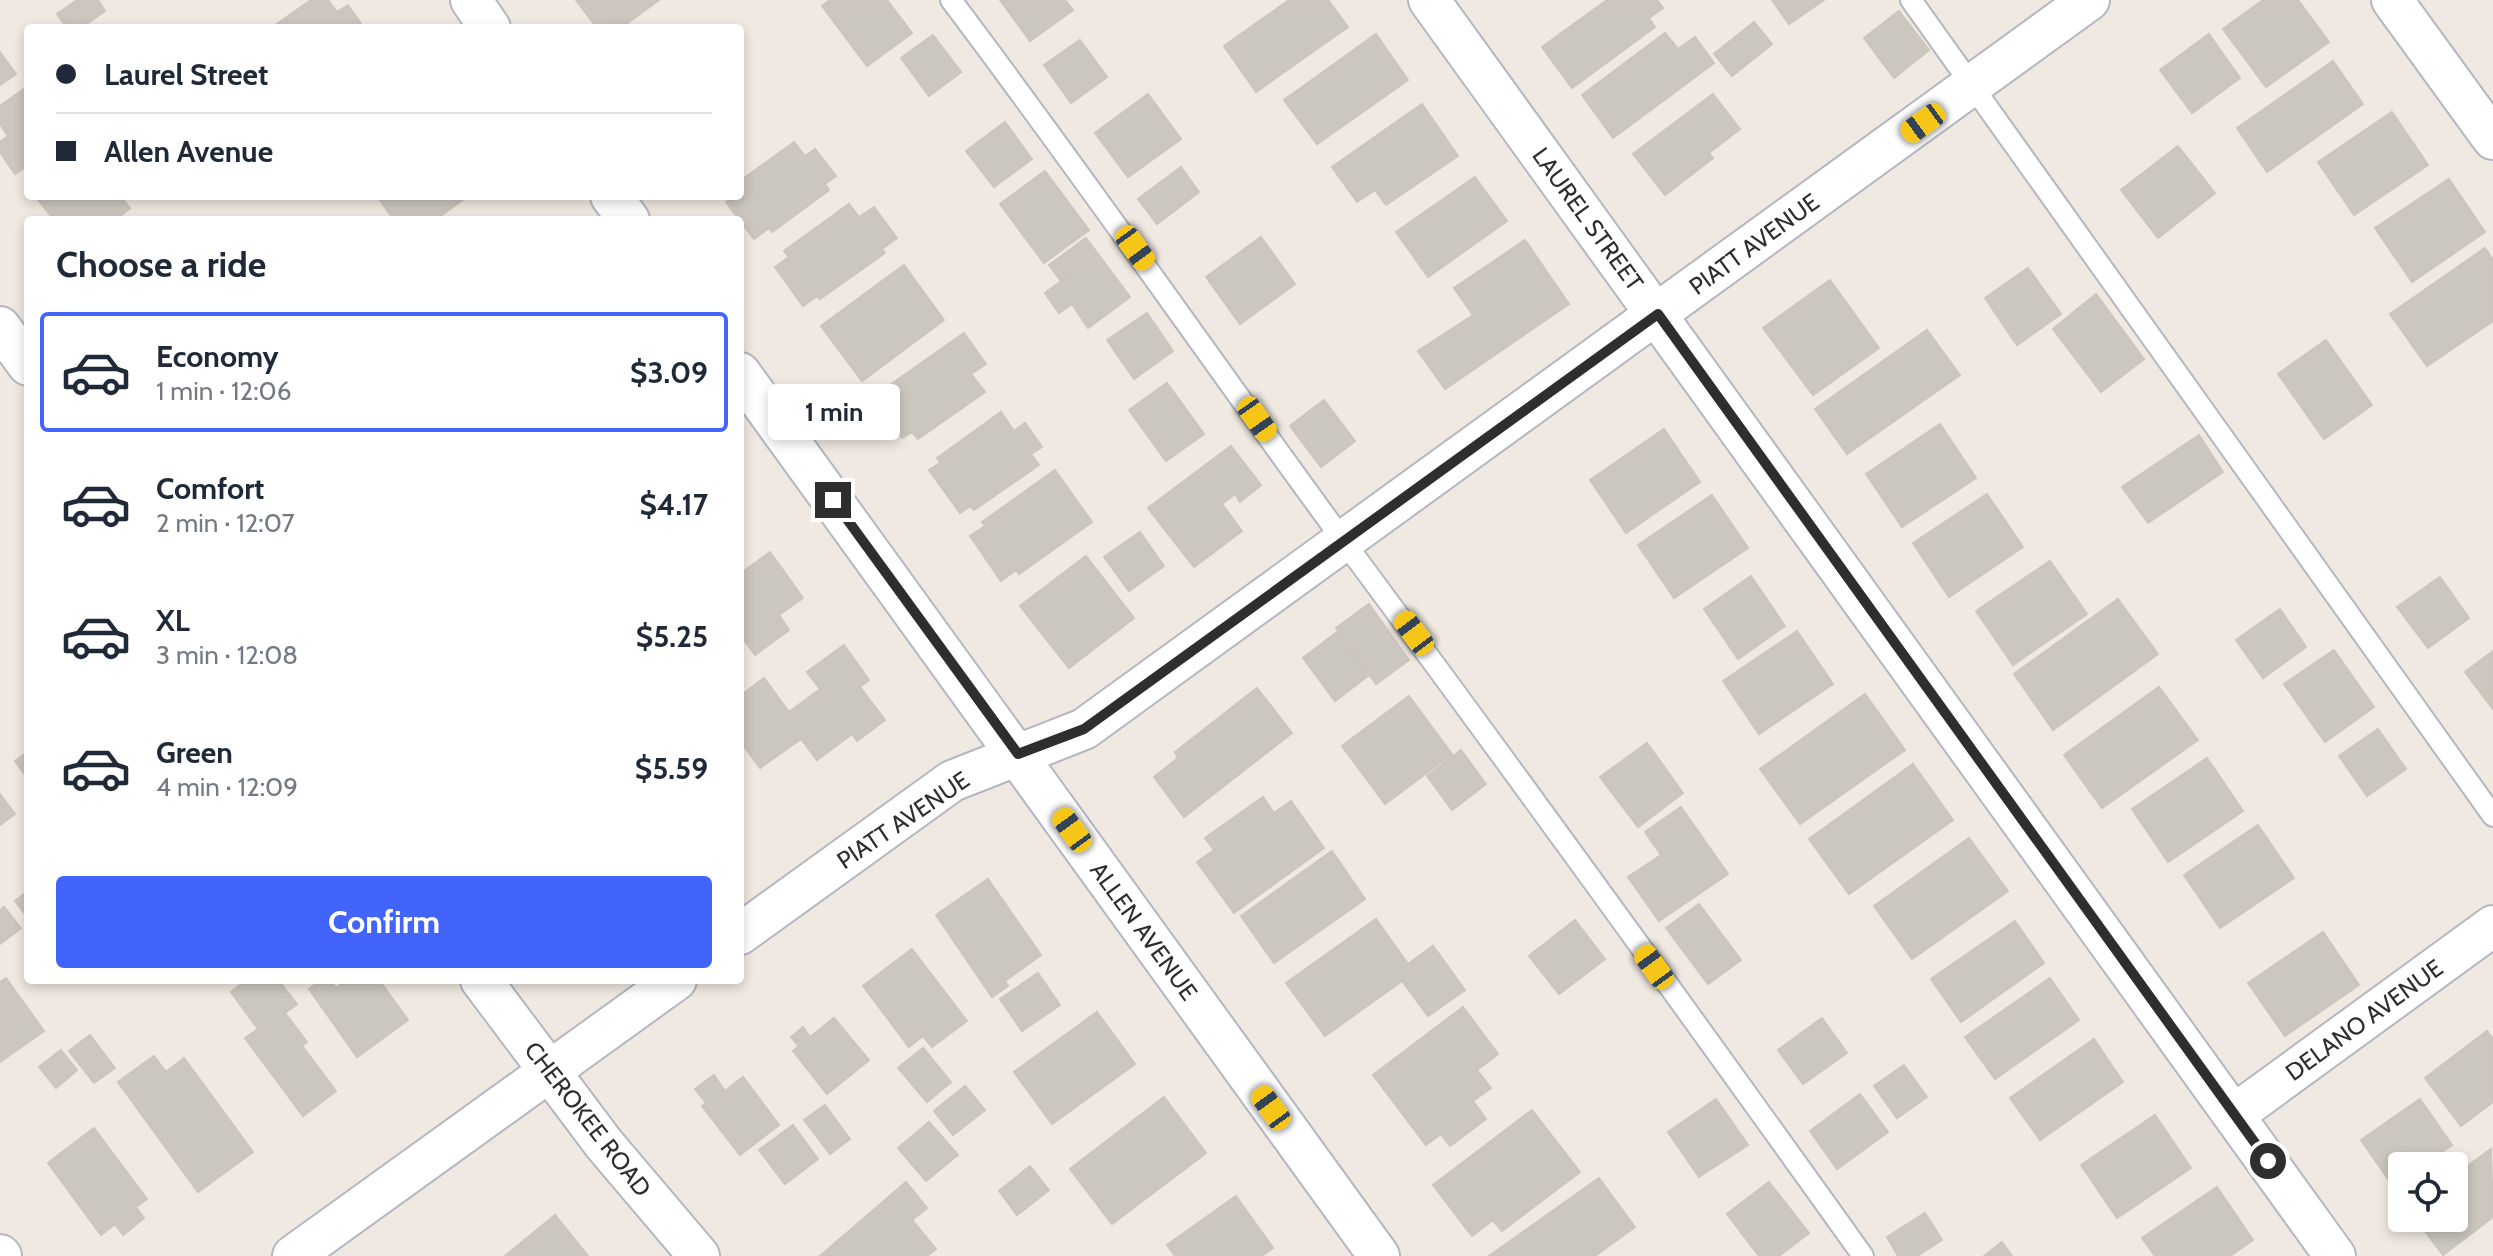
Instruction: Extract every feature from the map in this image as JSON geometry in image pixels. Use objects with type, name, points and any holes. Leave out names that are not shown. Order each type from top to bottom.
[{"type":"street","points":[[471,0],[487,24]]},
{"type":"street","name":"LAUREL STREET","points":[[1429,0],[2335,1256]]},
{"type":"street","name":"PIATT AVENUE","points":[[744,931],[952,781],[1084,729],[2089,0]]},
{"type":"street","points":[[2392,0],[2493,139]]},
{"type":"street","points":[[0,327],[24,360]]},
{"type":"street","name":"ALLEN AVENUE","points":[[744,378],[1379,1256]]},
{"type":"street","name":"DELANO AVENUE","points":[[2235,1114],[2493,926]]},
{"type":"street","name":"CHEROKEE ROAD","points":[[484,984],[604,1144],[699,1256]]},
{"type":"street","points":[[293,1256],[670,984]]},
{"type":"lane","points":[[951,0],[1083,175],[1344,541],[1483,726],[1863,1256]]},
{"type":"lane","points":[[1911,0],[2493,816]]},
{"type":"building","points":[[77,0],[98,0],[105,11],[87,24],[64,24],[57,14]]},
{"type":"building","points":[[311,0],[328,0],[337,12],[348,5],[361,24],[277,24]]},
{"type":"building","points":[[576,0],[659,0],[626,24],[594,24]]},
{"type":"building","points":[[830,0],[887,0],[912,33],[867,66],[822,6]]},
{"type":"building","points":[[1000,0],[1065,0],[1073,10],[1030,41]]},
{"type":"building","points":[[1289,0],[1328,0],[1348,27],[1256,92],[1224,46]]},
{"type":"building","points":[[1607,0],[1657,0],[1663,8],[1649,18],[1655,27],[1572,88],[1542,47]]},
{"type":"building","points":[[1772,0],[1824,0],[1789,24]]},
{"type":"building","points":[[2263,0],[2298,0],[2329,42],[2266,87],[2223,29]]},
{"type":"building","points":[[1899,11],[1929,50],[1894,78],[1864,38]]},
{"type":"building","points":[[1754,22],[1772,44],[1732,76],[1714,54]]},
{"type":"building","points":[[1665,33],[1678,49],[1695,37],[1714,63],[1613,138],[1582,95]]},
{"type":"building","points":[[1376,34],[1408,80],[1317,144],[1284,100]]},
{"type":"building","points":[[2209,34],[2240,78],[2192,113],[2160,70]]},
{"type":"building","points":[[933,35],[961,72],[929,96],[901,58]]},
{"type":"building","points":[[1080,40],[1107,77],[1071,103],[1044,65]]},
{"type":"building","points":[[0,52],[16,74],[0,85]]},
{"type":"building","points":[[2333,61],[2363,104],[2267,172],[2237,128]]},
{"type":"building","points":[[24,89],[24,168],[15,174],[0,152],[0,142],[8,136],[0,124],[0,106]]},
{"type":"building","points":[[1148,94],[1181,139],[1128,177],[1095,133]]},
{"type":"building","points":[[1713,94],[1740,129],[1709,153],[1713,158],[1665,195],[1633,154]]},
{"type":"building","points":[[1422,104],[1458,156],[1386,205],[1375,190],[1357,202],[1332,167]]},
{"type":"building","points":[[2392,112],[2428,165],[2354,215],[2318,162]]},
{"type":"building","points":[[1005,122],[1032,159],[994,187],[966,151]]},
{"type":"building","points":[[794,142],[805,156],[815,149],[836,176],[825,184],[829,190],[772,232],[769,228],[754,239],[744,226],[744,216],[737,216],[726,202],[744,200],[744,178]]},
{"type":"building","points":[[2178,146],[2215,193],[2158,238],[2121,190]]},
{"type":"building","points":[[1181,167],[1199,192],[1157,224],[1138,199]]},
{"type":"building","points":[[1045,171],[1089,230],[1044,263],[1000,204]]},
{"type":"building","points":[[1475,177],[1507,221],[1428,277],[1396,232]]},
{"type":"building","points":[[2449,179],[2485,232],[2412,282],[2375,228]]},
{"type":"building","points":[[39,200],[123,200],[130,208],[120,216],[51,216]]},
{"type":"building","points":[[380,200],[462,200],[440,216],[391,216]]},
{"type":"building","points":[[849,204],[859,217],[874,207],[897,238],[882,249],[885,253],[820,299],[817,296],[803,306],[775,267],[789,257],[784,251]]},
{"type":"building","points":[[1261,237],[1295,284],[1240,324],[1206,277]]},
{"type":"building","points":[[1086,238],[1098,254],[1061,281],[1049,265]]},
{"type":"building","points":[[1525,240],[1569,304],[1445,389],[1418,351],[1473,315],[1454,288]]},
{"type":"building","points":[[2485,248],[2493,260],[2493,321],[2427,366],[2390,314]]},
{"type":"building","points":[[1098,254],[1130,297],[1088,328],[1072,304],[1059,313],[1045,293]]},
{"type":"building","points":[[904,265],[944,320],[862,381],[821,326]]},
{"type":"building","points":[[2028,268],[2061,314],[2017,345],[1985,298]]},
{"type":"building","points":[[1830,280],[1879,348],[1813,395],[1763,328]]},
{"type":"building","points":[[2096,294],[2144,359],[2101,392],[2053,329]]},
{"type":"building","points":[[1147,313],[1173,351],[1134,379],[1107,340]]},
{"type":"building","points":[[1927,330],[1960,375],[1847,454],[1815,409]]},
{"type":"building","points":[[964,333],[986,364],[971,374],[985,392],[918,439],[912,432],[902,438],[877,404],[888,397],[883,390]]},
{"type":"building","points":[[2326,340],[2372,405],[2324,439],[2278,374]]},
{"type":"building","points":[[1167,383],[1204,434],[1166,461],[1129,410]]},
{"type":"building","points":[[1324,400],[1355,441],[1321,467],[1290,426]]},
{"type":"building","points":[[1001,412],[1014,431],[1025,423],[1042,447],[1031,454],[1039,465],[974,510],[970,506],[960,513],[929,470],[940,463],[937,458]]},
{"type":"building","points":[[1940,424],[1976,478],[1902,527],[1866,474]]},
{"type":"building","points":[[1664,429],[1700,482],[1626,533],[1590,480]]},
{"type":"building","points":[[2199,435],[2223,472],[2148,523],[2122,487]]},
{"type":"building","points":[[1231,446],[1261,485],[1240,502],[1235,494],[1222,504],[1242,531],[1194,567],[1148,508]]},
{"type":"building","points":[[1055,470],[1092,522],[1019,574],[1016,570],[1001,581],[970,536],[985,526],[982,522]]},
{"type":"building","points":[[1987,494],[2023,547],[1949,597],[1913,543]]},
{"type":"building","points":[[1712,495],[1748,548],[1674,598],[1638,545]]},
{"type":"building","points":[[1140,532],[1164,566],[1129,591],[1104,557]]},
{"type":"building","points":[[770,552],[803,598],[779,615],[789,630],[755,655],[744,642],[744,571]]},
{"type":"building","points":[[1086,556],[1134,618],[1069,668],[1020,606]]},
{"type":"building","points":[[2050,561],[2087,614],[2013,665],[1976,611]]},
{"type":"building","points":[[1751,576],[1785,626],[1738,659],[1704,609]]},
{"type":"building","points":[[2440,577],[2469,618],[2428,648],[2397,607]]},
{"type":"building","points":[[2118,599],[2158,654],[2053,730],[2014,674]]},
{"type":"building","points":[[1369,604],[1409,660],[1376,684],[1336,628]]},
{"type":"building","points":[[2280,609],[2306,647],[2263,678],[2236,640]]},
{"type":"building","points":[[1797,631],[1833,684],[1759,734],[1723,681]]},
{"type":"building","points":[[1337,632],[1369,675],[1335,701],[1303,658]]},
{"type":"building","points":[[844,645],[869,680],[860,687],[885,720],[857,741],[852,734],[817,760],[801,739],[760,768],[744,746],[744,693],[764,678],[789,712],[820,689],[807,672]]},
{"type":"building","points":[[2334,650],[2374,707],[2325,742],[2284,684]]},
{"type":"building","points":[[2493,651],[2493,709],[2465,672]]},
{"type":"building","points":[[2159,687],[2198,740],[2102,808],[2064,755]]},
{"type":"building","points":[[1257,688],[1292,733],[1184,817],[1154,777],[1178,758],[1175,752]]},
{"type":"building","points":[[1865,694],[1905,750],[1800,824],[1760,769]]},
{"type":"building","points":[[1409,696],[1452,754],[1385,804],[1342,746]]},
{"type":"building","points":[[2378,729],[2406,769],[2367,796],[2339,756]]},
{"type":"building","points":[[1647,743],[1683,793],[1638,827],[1600,777]]},
{"type":"building","points":[[1461,750],[1486,784],[1452,810],[1427,776]]},
{"type":"building","points":[[24,755],[24,773],[15,761]]},
{"type":"building","points":[[2207,758],[2243,811],[2168,862],[2132,809]]},
{"type":"building","points":[[1913,764],[1953,820],[1849,894],[1809,839]]},
{"type":"building","points":[[0,794],[15,814],[0,825]]},
{"type":"building","points":[[1263,797],[1274,813],[1291,801],[1324,848],[1234,913],[1197,862],[1214,850],[1205,838]]},
{"type":"building","points":[[1681,807],[1728,874],[1659,921],[1628,877],[1661,855],[1645,832]]},
{"type":"building","points":[[2258,825],[2294,878],[2220,928],[2184,875]]},
{"type":"building","points":[[1969,838],[2008,891],[1912,959],[1874,906]]},
{"type":"building","points":[[1332,851],[1365,899],[1274,963],[1241,916]]},
{"type":"building","points":[[988,879],[1041,955],[1005,981],[1008,986],[992,997],[936,915]]},
{"type":"building","points":[[24,894],[24,913],[15,901]]},
{"type":"building","points":[[1699,904],[1741,960],[1708,984],[1666,928]]},
{"type":"building","points":[[4,907],[21,928],[0,944],[0,910]]},
{"type":"building","points":[[1376,919],[1408,964],[1433,946],[1465,990],[1428,1016],[1402,981],[1325,1036],[1286,983]]},
{"type":"building","points":[[1575,920],[1605,959],[1559,994],[1529,956]]},
{"type":"building","points":[[2015,921],[2044,963],[1961,1022],[1931,979]]},
{"type":"building","points":[[2323,932],[2359,985],[2285,1036],[2248,983]]},
{"type":"building","points":[[912,949],[967,1021],[932,1047],[923,1036],[909,1047],[863,986]]},
{"type":"building","points":[[1038,973],[1060,1005],[1022,1031],[1000,999]]},
{"type":"building","points":[[6,978],[44,1031],[0,1062],[0,982]]},
{"type":"building","points":[[2050,978],[2079,1020],[1995,1079],[1965,1037]]},
{"type":"building","points":[[242,984],[281,984],[297,1004],[285,1013],[307,1042],[302,1046],[336,1091],[303,1116],[245,1038],[258,1029],[231,992]]},
{"type":"building","points":[[316,984],[333,984],[336,988],[342,984],[382,984],[408,1020],[357,1057],[309,989]]},
{"type":"building","points":[[1463,1007],[1498,1054],[1477,1070],[1491,1088],[1473,1101],[1486,1119],[1450,1146],[1441,1134],[1426,1145],[1373,1075]]},
{"type":"building","points":[[1097,1012],[1135,1064],[1052,1124],[1014,1072]]},
{"type":"building","points":[[834,1018],[869,1060],[827,1094],[793,1051],[799,1046],[791,1037],[803,1027],[810,1037]]},
{"type":"building","points":[[1822,1018],[1847,1053],[1803,1084],[1778,1050]]},
{"type":"building","points":[[2487,1031],[2493,1039],[2493,1102],[2461,1126],[2425,1078]]},
{"type":"building","points":[[90,1035],[115,1068],[94,1083],[69,1051]]},
{"type":"building","points":[[2094,1039],[2123,1082],[2040,1140],[2010,1098]]},
{"type":"building","points":[[923,1048],[951,1082],[927,1102],[898,1068]]},
{"type":"building","points":[[61,1050],[77,1070],[56,1088],[39,1067]]},
{"type":"building","points":[[154,1056],[166,1072],[184,1058],[253,1152],[198,1192],[118,1082]]},
{"type":"building","points":[[1904,1065],[1927,1097],[1897,1118],[1874,1086]]},
{"type":"building","points":[[714,1075],[725,1091],[743,1077],[779,1125],[740,1155],[702,1106],[706,1103],[695,1089]]},
{"type":"building","points":[[965,1086],[985,1110],[953,1135],[934,1111]]},
{"type":"building","points":[[1860,1094],[1888,1132],[1837,1169],[1810,1131]]},
{"type":"building","points":[[1164,1097],[1206,1153],[1112,1224],[1070,1169]]},
{"type":"building","points":[[1716,1099],[1748,1145],[1699,1177],[1668,1132]]},
{"type":"building","points":[[2420,1099],[2452,1145],[2442,1152],[2388,1152],[2388,1179],[2361,1140]]},
{"type":"building","points":[[825,1105],[850,1139],[830,1154],[804,1120]]},
{"type":"building","points":[[1532,1110],[1580,1172],[1502,1231],[1493,1220],[1472,1236],[1433,1185]]},
{"type":"building","points":[[2155,1115],[2191,1168],[2117,1218],[2081,1165]]},
{"type":"building","points":[[929,1122],[958,1155],[926,1181],[898,1148]]},
{"type":"building","points":[[793,1125],[818,1159],[785,1184],[759,1150]]},
{"type":"building","points":[[94,1128],[147,1199],[136,1207],[144,1218],[123,1235],[115,1224],[101,1235],[48,1163]]},
{"type":"building","points":[[2491,1149],[2493,1217],[2443,1255],[2426,1232],[2468,1232],[2468,1166]]},
{"type":"building","points":[[1030,1166],[1049,1190],[1017,1215],[999,1191]]},
{"type":"building","points":[[1599,1178],[1635,1227],[1595,1256],[1489,1256]]},
{"type":"building","points":[[906,1182],[927,1208],[912,1220],[936,1249],[927,1256],[820,1256]]},
{"type":"building","points":[[1769,1182],[1809,1233],[1779,1256],[1759,1256],[1727,1214]]},
{"type":"building","points":[[2217,1187],[2253,1240],[2230,1256],[2155,1256],[2142,1238]]},
{"type":"building","points":[[1236,1196],[1273,1248],[1262,1256],[1175,1256],[1167,1245]]},
{"type":"building","points":[[1925,1213],[1942,1240],[1917,1256],[1898,1256],[1887,1237]]},
{"type":"building","points":[[555,1215],[588,1256],[505,1256]]},
{"type":"building","points":[[2002,1242],[2012,1256],[1984,1256]]},
{"type":"route","points":[[833,500],[1018,754],[1084,729],[1658,314],[2268,1161]]}]
